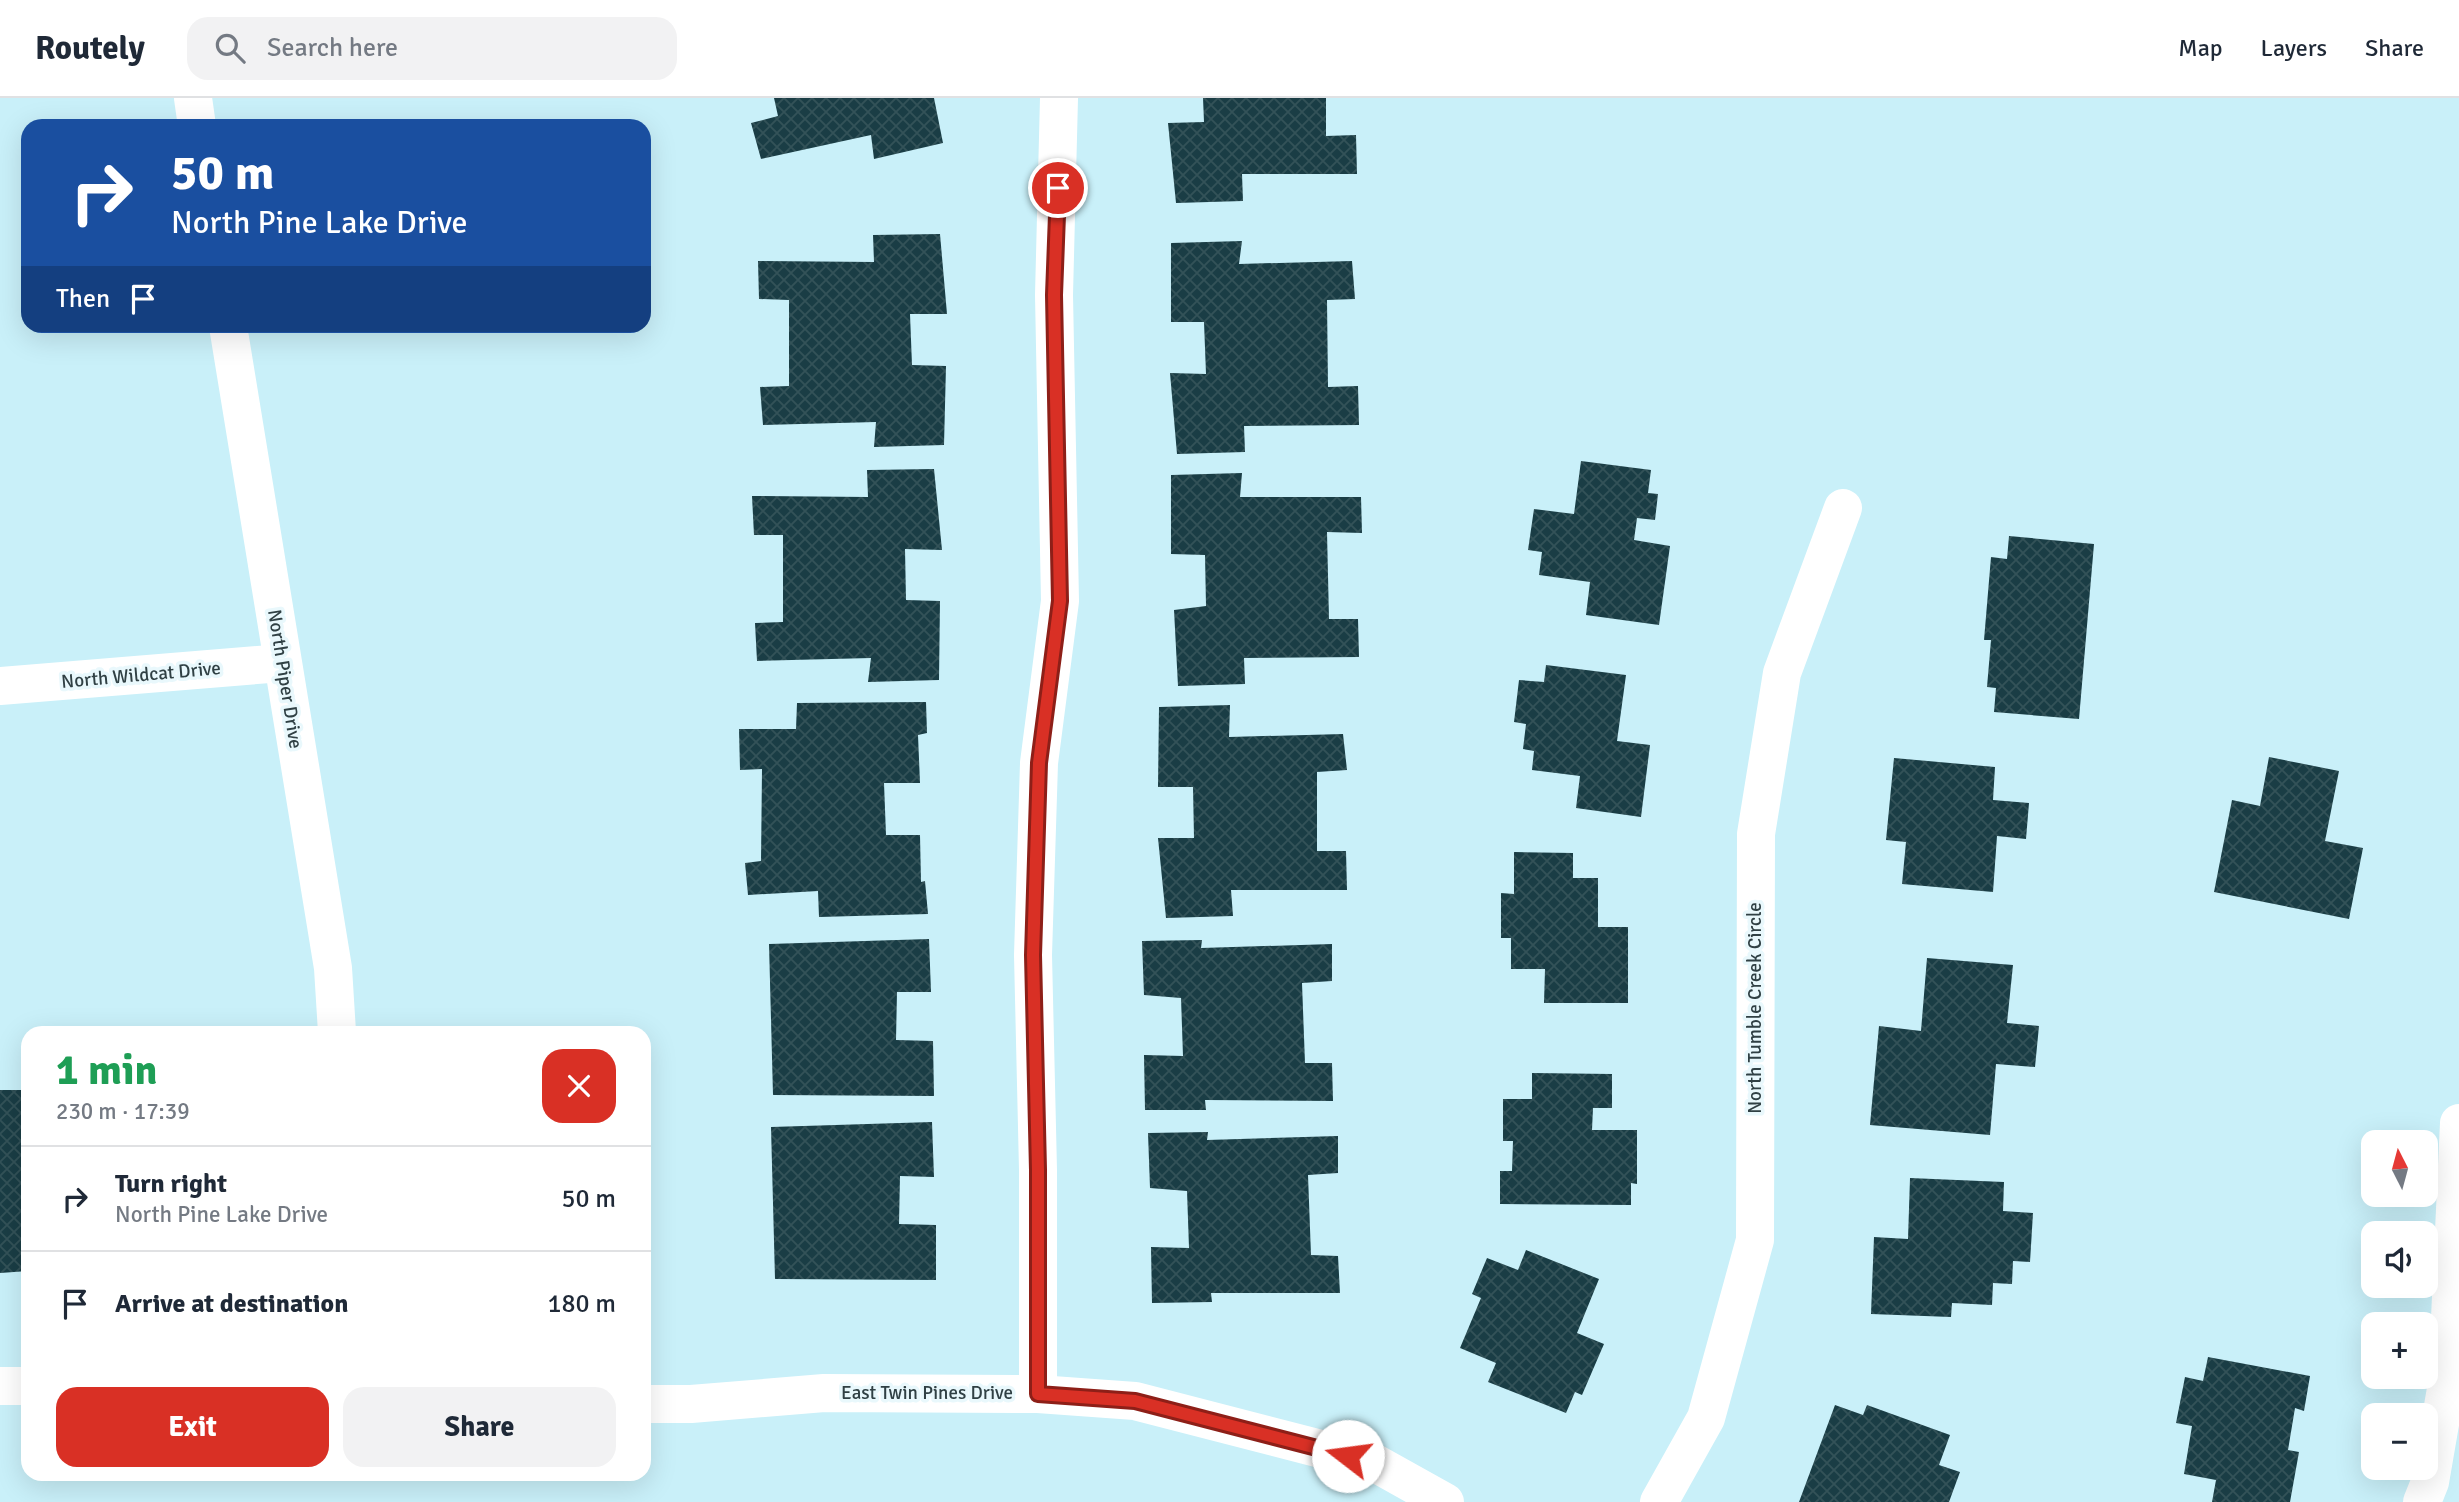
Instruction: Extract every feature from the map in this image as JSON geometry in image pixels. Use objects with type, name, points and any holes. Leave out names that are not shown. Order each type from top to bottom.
[{"type":"street","points":[[193,98],[196,119]]},
{"type":"street","points":[[1038,1394],[1038,1170],[1033,955],[1039,763],[1060,601],[1054,295],[1059,98]]},
{"type":"street","name":"North Piper Drive","points":[[229,333],[332,968],[337,1026]]},
{"type":"street","name":"North Tumble Creek Circle","points":[[1659,1502],[1706,1418],[1755,1240],[1756,834],[1782,673],[1843,508]]},
{"type":"street","name":"North Wildcat Drive","points":[[0,686],[282,663]]},
{"type":"street","points":[[2421,1502],[2430,1482],[2448,1383],[2459,1123]]},
{"type":"street","points":[[0,1386],[21,1385]]},
{"type":"street","name":"East Twin Pines Drive","points":[[651,1404],[691,1404],[824,1392],[1038,1394],[1135,1401],[1375,1463],[1445,1502]]},
{"type":"building","points":[[774,98],[934,98],[943,143],[874,159],[871,135],[761,159],[751,123],[778,116]]},
{"type":"building","points":[[1203,98],[1326,98],[1326,136],[1356,135],[1357,174],[1242,174],[1243,201],[1176,203],[1168,123],[1204,122]]},
{"type":"building","points":[[940,234],[947,314],[910,314],[912,365],[946,366],[944,445],[874,447],[876,422],[763,425],[760,387],[789,386],[789,300],[759,299],[758,261],[874,262],[873,235]]},
{"type":"building","points":[[1242,241],[1239,264],[1352,261],[1355,299],[1327,300],[1328,387],[1358,386],[1359,425],[1244,426],[1245,452],[1177,454],[1170,373],[1206,374],[1204,322],[1171,322],[1171,243]]},
{"type":"building","points":[[1581,461],[1651,470],[1648,493],[1658,494],[1655,520],[1637,518],[1634,540],[1670,546],[1659,625],[1586,615],[1590,582],[1539,575],[1542,552],[1528,550],[1534,509],[1574,514]]},
{"type":"building","points":[[934,469],[942,550],[905,549],[906,600],[940,601],[939,680],[868,682],[871,658],[757,661],[755,623],[783,622],[783,535],[754,535],[752,496],[868,497],[867,470]]},
{"type":"building","points":[[1242,473],[1240,497],[1361,497],[1362,533],[1327,532],[1329,619],[1358,619],[1359,657],[1244,658],[1245,684],[1178,686],[1174,610],[1206,606],[1205,555],[1171,554],[1171,475]]},
{"type":"building","points":[[2009,536],[2094,544],[2079,719],[1994,712],[1996,688],[1987,687],[1991,640],[1984,640],[1991,557],[2007,559]]},
{"type":"building","points":[[1546,665],[1626,675],[1617,741],[1650,745],[1641,817],[1576,808],[1580,776],[1532,770],[1534,751],[1523,749],[1526,724],[1514,722],[1519,680],[1544,682]]},
{"type":"building","points":[[926,702],[927,733],[918,735],[920,783],[884,783],[886,835],[920,835],[921,882],[925,881],[928,914],[819,917],[818,891],[748,895],[745,863],[761,861],[762,769],[740,770],[739,729],[796,729],[797,703]]},
{"type":"building","points":[[1230,705],[1229,737],[1343,734],[1347,770],[1317,772],[1317,851],[1346,851],[1347,890],[1231,890],[1233,916],[1166,918],[1158,838],[1194,838],[1193,787],[1158,787],[1159,707]]},
{"type":"building","points":[[2269,757],[2339,771],[2325,841],[2363,848],[2349,919],[2214,892],[2232,800],[2260,806]]},
{"type":"building","points":[[1894,758],[1995,767],[1993,800],[2029,803],[2026,839],[1997,836],[1993,892],[1902,884],[1906,842],[1886,840]]},
{"type":"building","points":[[1514,852],[1573,853],[1573,878],[1598,878],[1598,927],[1628,927],[1628,1003],[1544,1003],[1545,969],[1511,969],[1511,938],[1501,938],[1501,893],[1514,894]]},
{"type":"building","points":[[929,939],[931,992],[897,992],[896,1040],[933,1041],[934,1096],[773,1095],[769,944]]},
{"type":"building","points":[[1202,940],[1201,948],[1332,944],[1332,981],[1302,983],[1305,1063],[1332,1063],[1333,1101],[1205,1100],[1206,1110],[1145,1110],[1144,1055],[1183,1056],[1181,998],[1144,995],[1142,941]]},
{"type":"building","points":[[1927,958],[2013,965],[2007,1023],[2039,1026],[2035,1067],[1996,1064],[1990,1135],[1870,1125],[1879,1026],[1921,1031]]},
{"type":"building","points":[[1532,1073],[1612,1074],[1612,1108],[1593,1108],[1592,1130],[1637,1130],[1637,1184],[1631,1183],[1631,1205],[1500,1204],[1500,1171],[1512,1171],[1513,1141],[1503,1141],[1503,1099],[1532,1099]]},
{"type":"building","points":[[0,1090],[21,1090],[21,1272],[0,1273]]},
{"type":"building","points":[[932,1122],[934,1177],[900,1176],[899,1224],[936,1225],[936,1280],[775,1279],[771,1127]]},
{"type":"building","points":[[1208,1132],[1207,1140],[1338,1136],[1338,1173],[1308,1175],[1311,1255],[1338,1256],[1340,1293],[1211,1293],[1212,1302],[1152,1303],[1151,1247],[1189,1248],[1187,1191],[1150,1188],[1148,1133]]},
{"type":"building","points":[[1910,1178],[2004,1182],[2003,1211],[2033,1213],[2030,1262],[2013,1261],[2012,1284],[1993,1283],[1992,1305],[1952,1303],[1951,1317],[1871,1314],[1874,1237],[1908,1239]]},
{"type":"building","points":[[1526,1250],[1599,1279],[1577,1333],[1604,1344],[1582,1395],[1575,1392],[1566,1413],[1488,1382],[1496,1363],[1460,1348],[1481,1298],[1472,1294],[1487,1258],[1518,1270]]},
{"type":"building","points":[[2208,1357],[2310,1376],[2304,1411],[2295,1408],[2288,1450],[2299,1452],[2290,1502],[2212,1502],[2216,1480],[2184,1474],[2192,1426],[2176,1423],[2185,1377],[2203,1381]]},
{"type":"building","points":[[1835,1405],[1863,1415],[1867,1405],[1950,1435],[1939,1465],[1960,1472],[1949,1502],[1799,1502]]},
{"type":"route","points":[[1058,188],[1054,295],[1060,601],[1039,763],[1033,955],[1038,1170],[1038,1394],[1135,1401],[1348,1456]]}]
